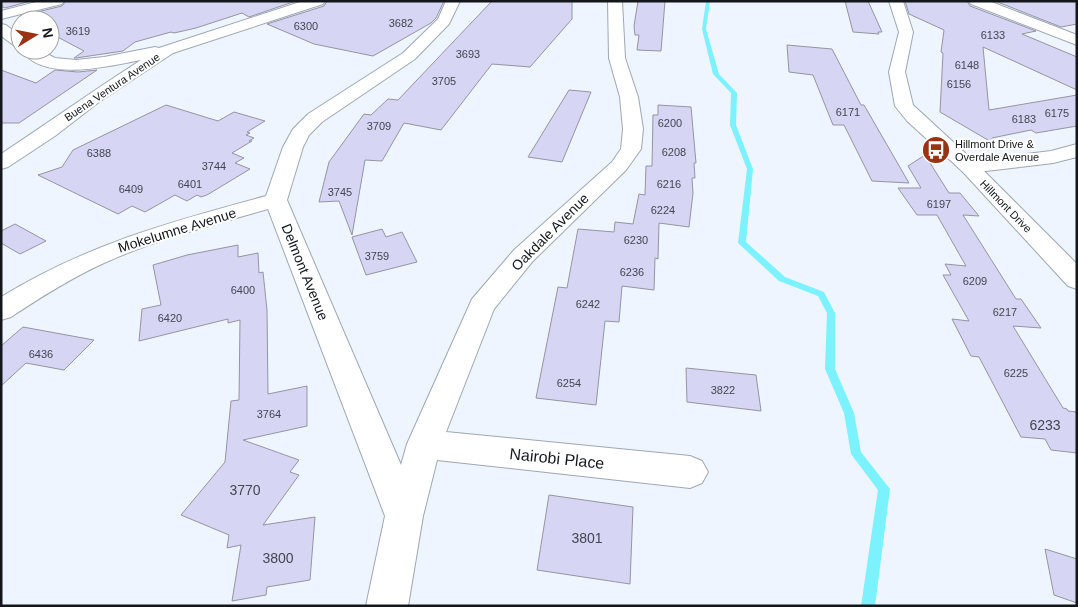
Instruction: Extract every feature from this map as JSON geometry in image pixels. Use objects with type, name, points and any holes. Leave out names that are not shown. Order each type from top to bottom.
[{"type":"street","points":[[1,15],[57,1]]},
{"type":"street","name":"Buena Ventura Avenue","points":[[1,163],[48,132],[92,98],[167,50],[318,1]]},
{"type":"street","points":[[276,200],[293,147],[300,133],[315,118],[410,56],[444,21],[453,1]]},
{"type":"street","name":"Oakdale Avenue","points":[[404,516],[424,444],[482,306],[523,256],[619,166],[631,149],[633,129],[629,97],[617,58],[615,1]]},
{"type":"street","name":"Hillmont Drive","points":[[896,1],[906,32],[897,72],[904,106],[914,118],[969,167],[1077,280]]},
{"type":"street","points":[[976,1],[1077,40]]},
{"type":"street","points":[[999,1],[1077,30]]},
{"type":"street","points":[[45,60],[54,64],[79,64],[167,50]]},
{"type":"street","points":[[969,167],[1053,156],[1077,150]]},
{"type":"street","name":"Mokelumne Avenue","points":[[1,310],[36,287],[107,252],[163,232],[276,200]]},
{"type":"street","name":"Delmont Avenue","points":[[276,200],[404,516]]},
{"type":"street","name":"Nairobi Place","points":[[424,444],[690,472]]},
{"type":"street","points":[[387,606],[404,516]]},
{"type":"building","points":[[1,1],[31,1],[5,8],[1,6]]},
{"type":"building","points":[[66,1],[296,1],[249,17],[242,13],[196,28],[171,32],[135,42],[123,51],[74,58],[84,51],[60,38],[60,10],[45,10],[62,6]]},
{"type":"building","points":[[327,1],[444,1],[436,18],[431,23],[373,56],[314,44],[267,24],[324,6]]},
{"type":"building","points":[[492,1],[572,1],[572,19],[530,67],[492,64],[441,130],[404,123],[382,161],[365,160],[352,235],[339,201],[319,202],[329,162],[364,114],[371,115],[388,99],[398,100]]},
{"type":"building","points":[[638,1],[665,1],[661,51],[637,50],[639,35],[635,35],[634,26]]},
{"type":"building","points":[[845,1],[868,1],[882,32],[878,32],[879,34],[853,32]]},
{"type":"building","points":[[905,1],[967,1],[970,6],[1036,31],[1022,34],[1077,57],[1077,90],[983,47],[989,110],[1077,95],[1077,126],[1036,133],[1031,130],[992,138],[993,143],[940,112],[943,53],[941,52],[944,30],[909,14]]},
{"type":"building","points":[[995,1],[1077,1],[1077,24],[1061,27]]},
{"type":"building","points":[[787,45],[832,49],[861,105],[864,105],[909,183],[872,181],[844,125],[833,125],[813,75],[789,72]]},
{"type":"building","points":[[1,70],[36,83],[55,70],[78,72],[97,70],[19,123],[1,123]]},
{"type":"building","points":[[569,90],[591,92],[562,162],[528,157]]},
{"type":"building","points":[[166,105],[218,121],[234,112],[265,121],[247,132],[250,133],[246,135],[254,138],[249,141],[252,141],[232,153],[244,158],[235,163],[250,169],[207,195],[201,197],[197,195],[187,201],[175,195],[145,212],[132,206],[118,214],[38,175],[62,167],[73,150]]},
{"type":"building","points":[[658,105],[691,107],[696,163],[694,163],[695,178],[692,178],[693,193],[689,227],[659,223],[658,259],[655,258],[654,290],[622,286],[619,322],[605,321],[596,405],[536,398],[558,287],[567,288],[578,229],[614,232],[615,222],[633,224],[639,194],[645,195],[646,166],[652,166],[653,115],[658,115]]},
{"type":"building","points":[[925,155],[949,193],[960,193],[979,216],[963,215],[1016,299],[1021,299],[1041,328],[1013,326],[1063,408],[1068,411],[1077,412],[1077,453],[1051,450],[1045,439],[1021,437],[979,357],[971,356],[952,319],[969,321],[943,275],[951,275],[945,264],[966,266],[937,215],[917,215],[898,188],[921,188],[908,166]]},
{"type":"building","points":[[15,224],[46,241],[20,254],[1,243],[1,231]]},
{"type":"building","points":[[382,229],[386,237],[402,232],[417,262],[366,275],[352,237]]},
{"type":"building","points":[[238,245],[238,257],[258,253],[259,273],[263,272],[267,310],[268,394],[307,386],[307,426],[243,440],[299,460],[290,472],[299,475],[263,525],[315,517],[310,580],[267,587],[266,595],[232,601],[241,545],[227,548],[229,535],[181,515],[225,462],[231,401],[239,400],[240,320],[228,323],[228,319],[139,341],[142,309],[161,305],[153,265],[187,255]]},
{"type":"building","points":[[23,327],[94,340],[64,370],[26,363],[1,386],[1,346]]},
{"type":"building","points":[[686,368],[756,375],[761,411],[687,402]]},
{"type":"building","points":[[549,495],[633,507],[630,584],[537,570]]},
{"type":"building","points":[[1045,549],[1077,559],[1077,603],[1054,595]]},
{"type":"waterway","points":[[708,1],[704,29],[716,74],[734,93],[733,125],[750,169],[742,243],[782,279],[821,294],[831,313],[830,369],[849,413],[856,454],[884,489],[868,606]]},
{"type":"place","name":"Hillmont Drive & Overdale Avenue","points":[[936,150]]}]
